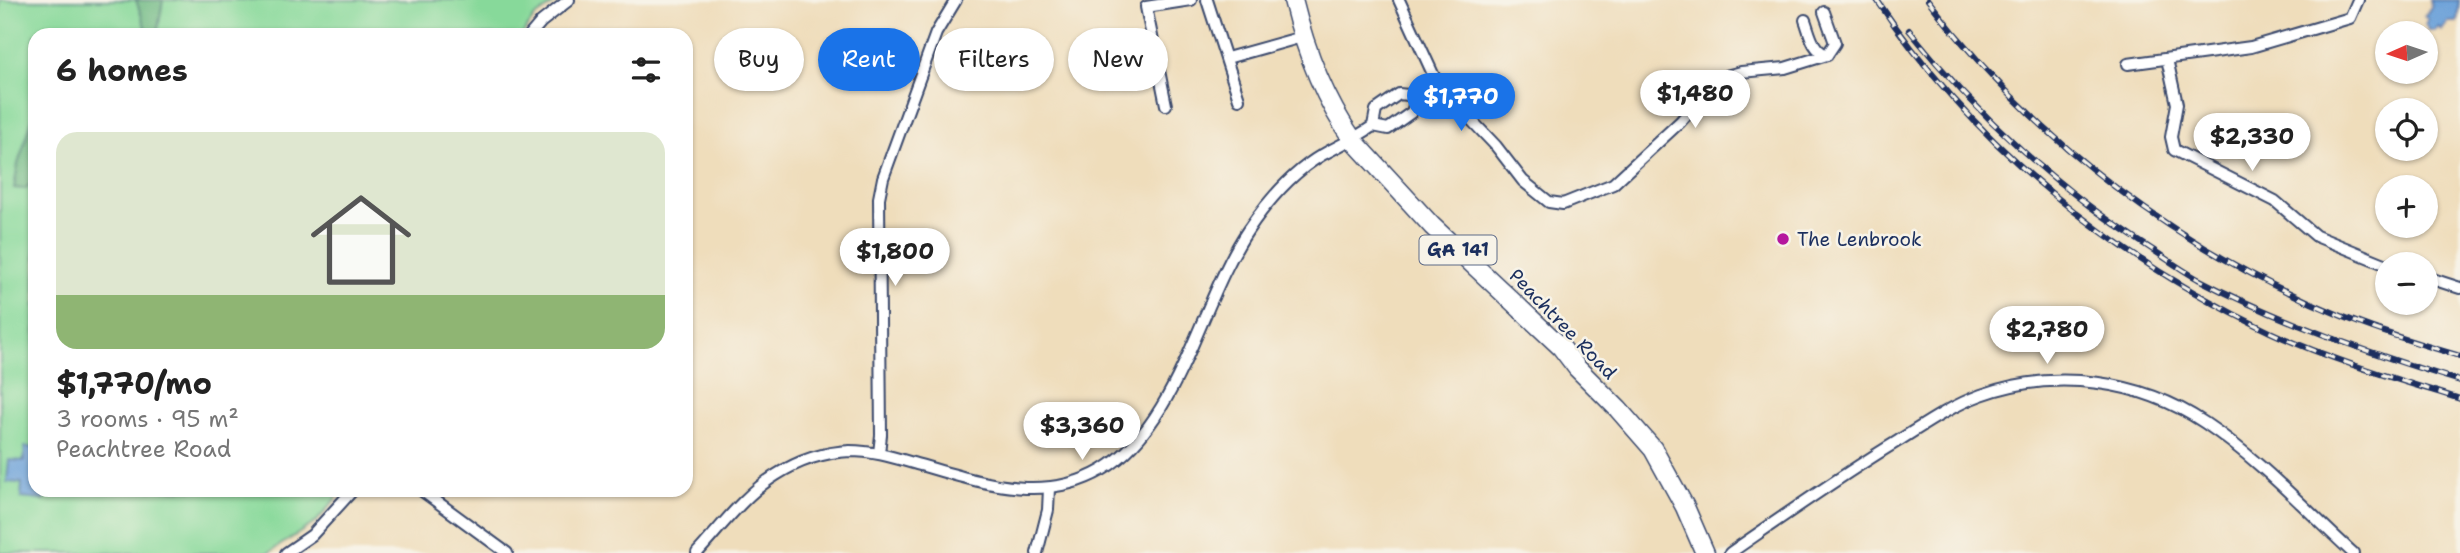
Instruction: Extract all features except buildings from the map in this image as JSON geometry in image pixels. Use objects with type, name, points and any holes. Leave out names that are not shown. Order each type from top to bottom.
[{"type":"highway","name":"GA 141","points":[[1293,0],[1302,37]]},
{"type":"highway","name":"Peachtree Road","points":[[1302,37],[1343,125],[1353,140],[1432,226],[1561,347],[1577,368],[1629,421],[1663,464],[1705,553]]},
{"type":"street","points":[[536,28],[569,0]]},
{"type":"street","points":[[879,453],[879,198],[883,178],[936,33],[956,0]]},
{"type":"street","points":[[1166,105],[1146,7],[1191,0]]},
{"type":"street","points":[[1207,0],[1239,99]]},
{"type":"street","points":[[1399,0],[1438,85],[1496,146],[1523,181],[1549,202],[1563,204],[1613,184],[1680,122],[1713,85],[1726,76],[1785,68],[1826,55],[1835,43],[1824,12]]},
{"type":"street","points":[[2128,64],[2251,47],[2350,18],[2358,0]]},
{"type":"street","points":[[1805,20],[1819,52],[1826,55]]},
{"type":"street","points":[[1810,32],[1829,24]]},
{"type":"street","points":[[1227,58],[1302,37]]},
{"type":"street","points":[[2166,59],[2177,104],[2171,137],[2174,150],[2275,201],[2316,236],[2375,260]]},
{"type":"street","points":[[697,553],[752,494],[785,470],[823,455],[850,451],[879,453],[999,486],[1024,489],[1049,488],[1077,481],[1100,471],[1122,457],[1140,439],[1166,400],[1225,269],[1249,228],[1270,201],[1320,156],[1353,140],[1373,126],[1376,110],[1399,94],[1417,96],[1438,85]]},
{"type":"street","points":[[1373,126],[1388,129],[1412,112],[1417,96]]},
{"type":"street","points":[[2438,281],[2460,288]]},
{"type":"street","points":[[1730,553],[1950,408],[1983,394],[2012,386],[2073,381],[2108,384],[2142,392],[2174,405],[2204,422],[2248,456],[2353,553]]},
{"type":"street","points":[[1037,553],[1048,510],[1049,488]]},
{"type":"street","points":[[286,553],[312,535],[347,497]]},
{"type":"street","points":[[431,497],[507,553]]},
{"type":"green space","points":[[0,0],[560,0],[535,17],[527,28],[28,28],[28,497],[337,497],[316,522],[268,553],[0,553]]},
{"type":"green space","points":[[136,0],[163,0],[158,28],[146,28]]},
{"type":"green space","points":[[28,132],[28,186],[25,189],[14,188]]},
{"type":"water","points":[[2429,0],[2459,0],[2457,22],[2448,22],[2442,30],[2438,27],[2438,21],[2427,21],[2424,16],[2431,8]]},
{"type":"water","points":[[25,447],[28,447],[28,497],[44,497],[44,500],[21,498],[22,483],[7,482],[9,460],[24,461]]},
{"type":"railway","points":[[1877,0],[1915,53],[2002,149],[2102,232],[2156,269],[2212,302],[2293,342],[2460,399]]},
{"type":"railway","points":[[1928,0],[1970,52],[2015,100],[2115,187],[2168,225],[2283,290],[2373,328],[2460,356]]},
{"type":"railway","points":[[1909,30],[1963,92],[2022,150],[2086,203],[2181,269],[2230,295],[2294,323],[2460,381]]},
{"type":"place","name":"The Lenbrook","points":[[1783,239]]}]
